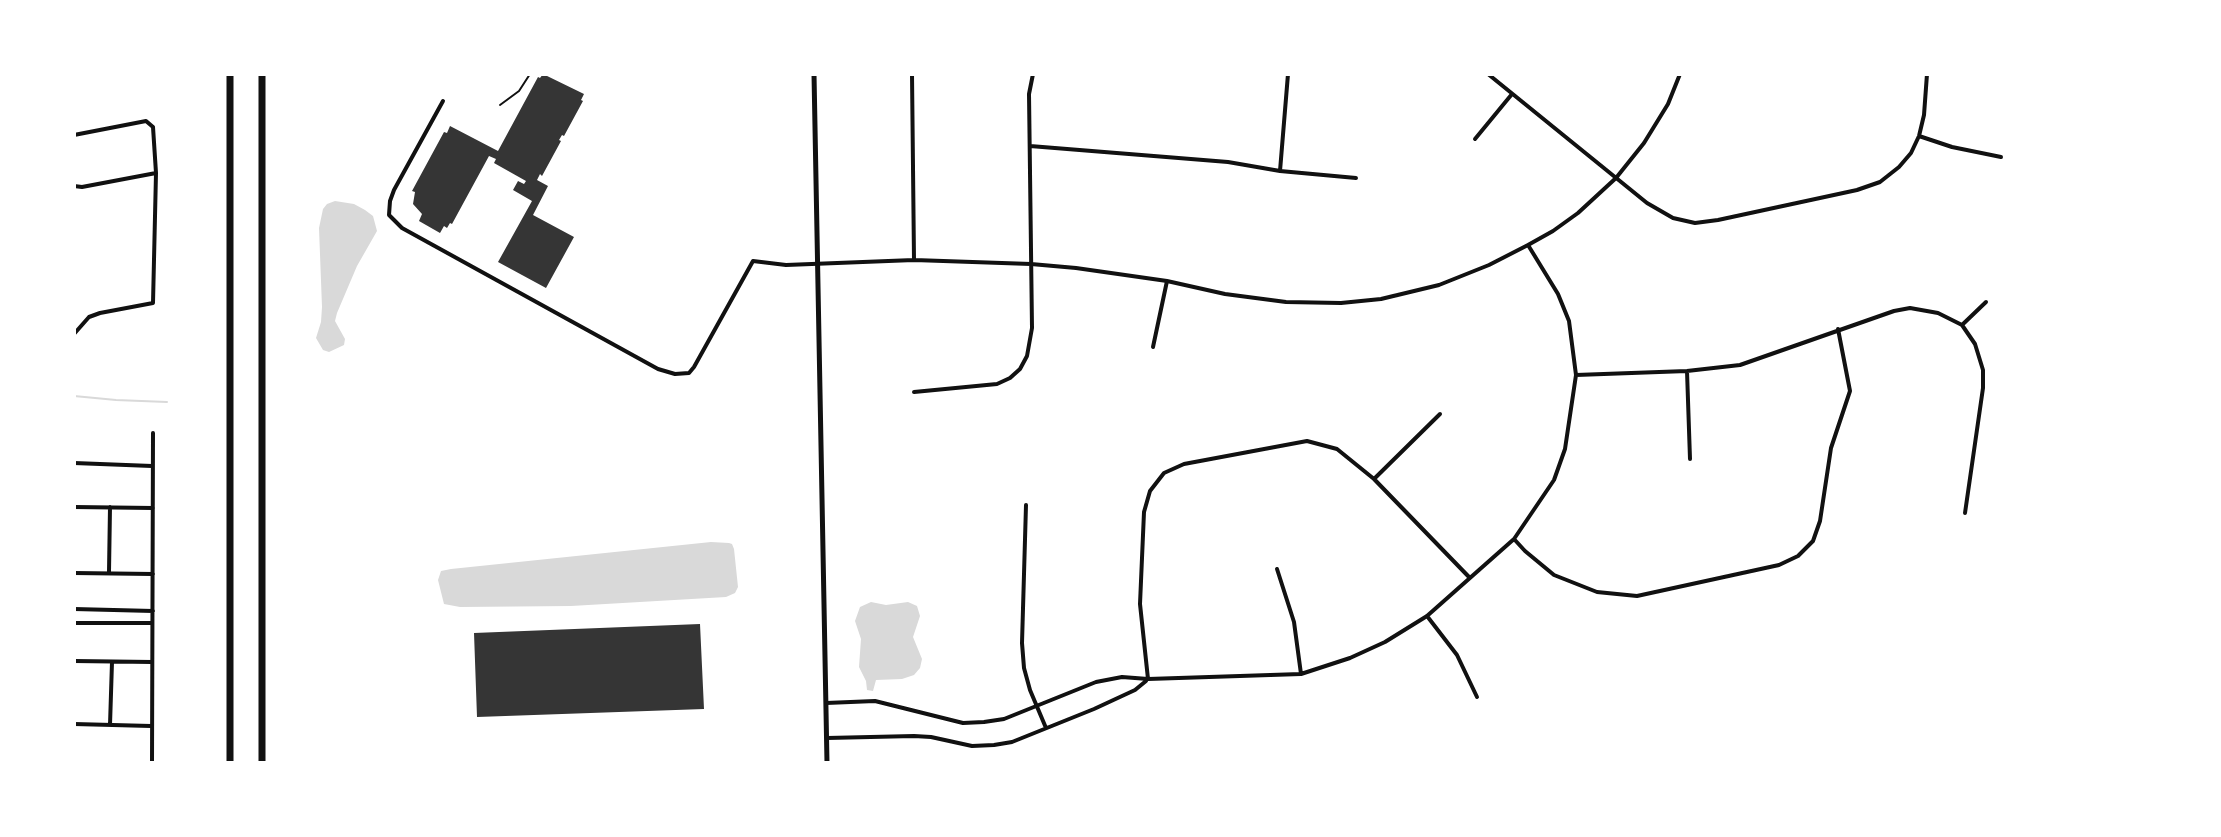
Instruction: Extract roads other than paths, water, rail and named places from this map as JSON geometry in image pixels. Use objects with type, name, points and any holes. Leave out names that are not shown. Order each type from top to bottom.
[{"type":"highway","points":[[230,74],[230,763]]},
{"type":"highway","points":[[262,74],[262,763]]},
{"type":"main road","points":[[814,74],[827,763]]},
{"type":"street","points":[[912,74],[914,260]]},
{"type":"street","points":[[914,392],[997,384],[1020,369],[1031,344],[1029,94],[1033,74]]},
{"type":"street","points":[[1280,171],[1288,74]]},
{"type":"street","points":[[1488,74],[1647,203],[1673,218],[1695,223],[1857,190],[1880,182],[1911,153],[1919,136],[1927,74]]},
{"type":"street","points":[[443,101],[394,190],[389,215],[402,228],[658,369],[685,374],[694,367],[753,261],[786,265],[914,260],[1031,264],[1167,281],[1225,294],[1286,302],[1355,302],[1439,285],[1489,265],[1566,222],[1616,178],[1644,143],[1668,104],[1680,74]]},
{"type":"street","points":[[1475,139],[1512,94]]},
{"type":"street","points":[[74,135],[146,121],[153,127],[156,173],[153,303],[89,317],[74,334]]},
{"type":"street","points":[[1919,136],[1952,147],[2001,157]]},
{"type":"street","points":[[1030,146],[1228,162],[1280,171],[1356,178]]},
{"type":"street","points":[[74,186],[156,173]]},
{"type":"street","points":[[826,703],[875,701],[963,723],[1004,719],[1096,682],[1122,677],[1148,679],[1301,674],[1350,658],[1385,642],[1427,616],[1514,539],[1554,480],[1565,449],[1576,375],[1569,321],[1558,294],[1528,245]]},
{"type":"street","points":[[1153,347],[1167,281]]},
{"type":"street","points":[[1962,325],[1986,302]]},
{"type":"street","points":[[1576,375],[1687,371],[1740,365],[1894,311],[1910,308],[1938,313],[1962,325],[1975,344],[1983,370],[1965,513]]},
{"type":"street","points":[[1514,539],[1554,575],[1597,592],[1637,596],[1779,565],[1798,556],[1813,541],[1820,521],[1831,448],[1850,391],[1838,329]]},
{"type":"street","points":[[1687,371],[1690,459]]},
{"type":"street","points":[[1374,479],[1440,414]]},
{"type":"street","points":[[152,763],[153,433]]},
{"type":"street","points":[[1148,679],[1140,604],[1144,512],[1150,491],[1164,473],[1184,464],[1307,441],[1337,449],[1374,479],[1469,577]]},
{"type":"street","points":[[74,463],[152,466]]},
{"type":"street","points":[[1026,505],[1024,668],[1046,728]]},
{"type":"street","points":[[74,507],[153,508]]},
{"type":"street","points":[[109,574],[110,507]]},
{"type":"street","points":[[1277,569],[1294,622],[1301,674]]},
{"type":"street","points":[[74,573],[153,574]]},
{"type":"street","points":[[74,609],[153,611]]},
{"type":"street","points":[[1427,616],[1457,655],[1477,697]]},
{"type":"street","points":[[74,623],[152,623]]},
{"type":"street","points":[[74,661],[152,662]]},
{"type":"street","points":[[110,725],[112,662]]},
{"type":"street","points":[[827,738],[914,736],[972,746],[1012,742],[1135,690],[1148,679]]},
{"type":"street","points":[[74,724],[151,726]]},
{"type":"waterway","points":[[74,396],[167,402]]}]
